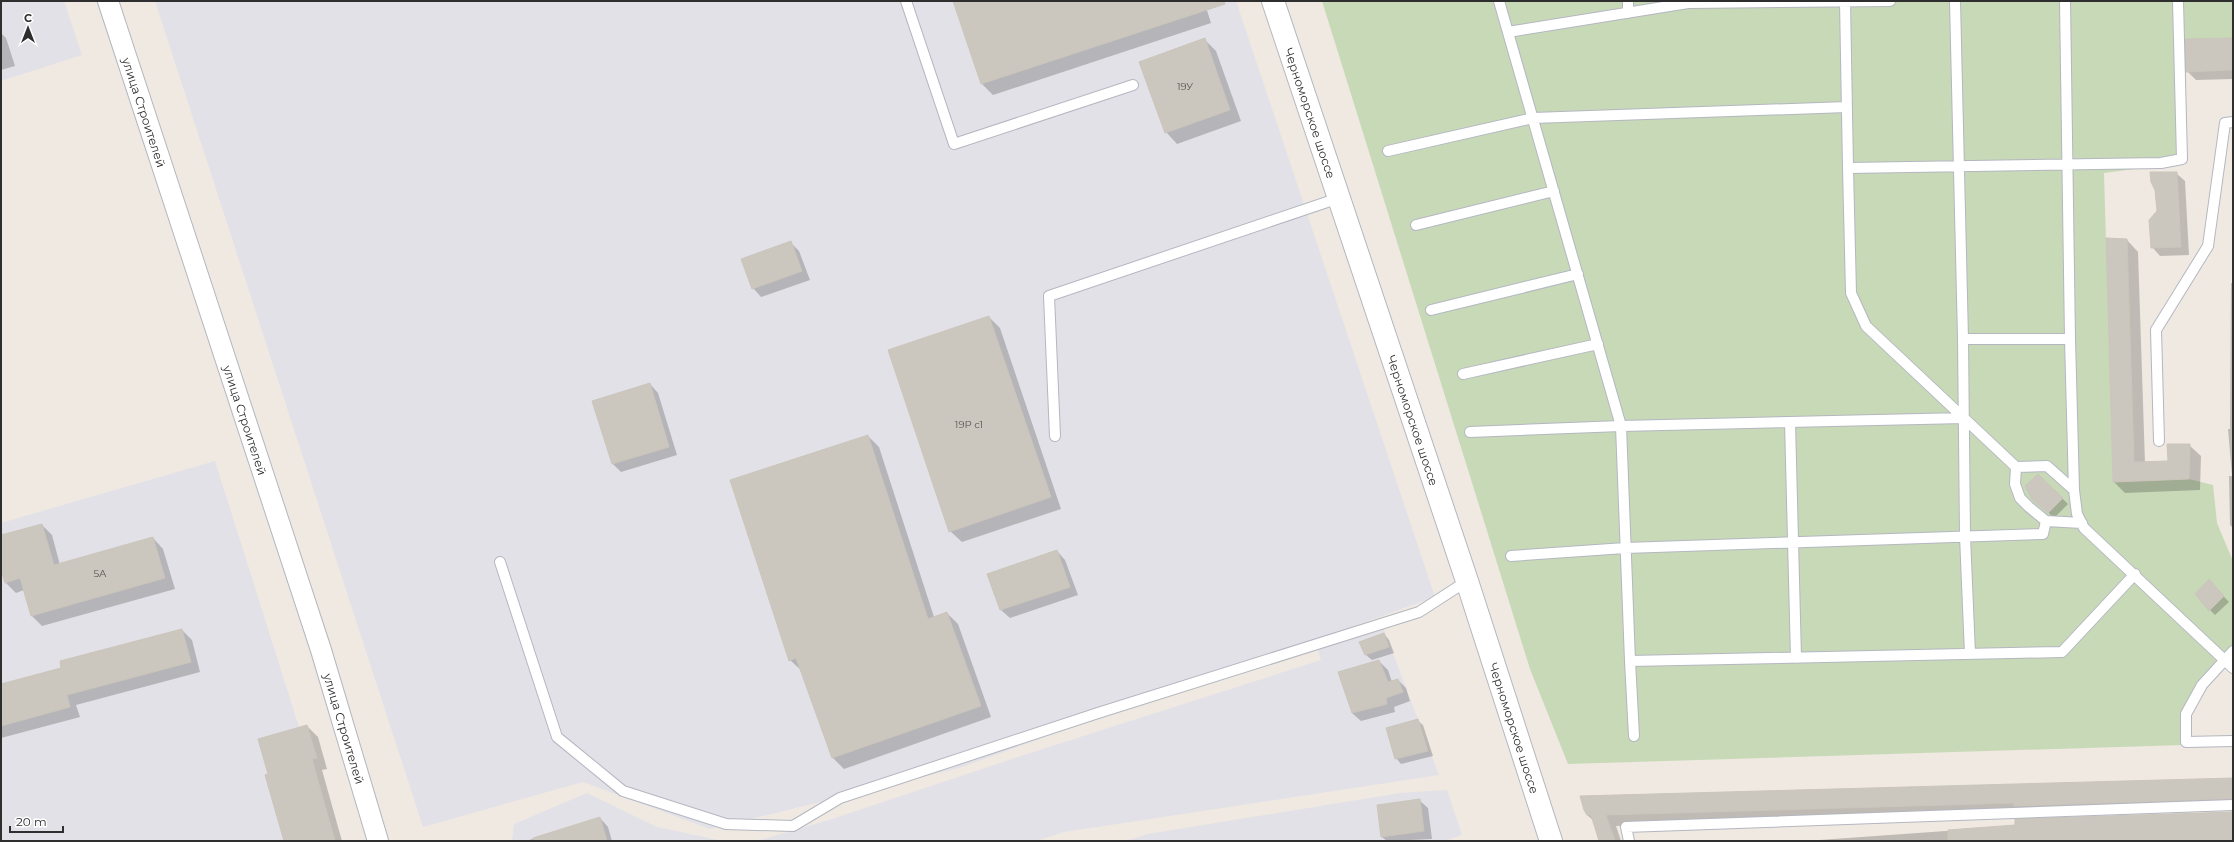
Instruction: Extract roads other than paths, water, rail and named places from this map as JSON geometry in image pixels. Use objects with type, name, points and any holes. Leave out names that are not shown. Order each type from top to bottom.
[{"type":"main road","name":"Черноморское шоссе","points":[[1273,1],[1467,582],[1551,841]]},
{"type":"street","name":"улица Строителей","points":[[108,1],[321,650],[378,841]]},
{"type":"lane","points":[[906,1],[954,144],[1133,85]]},
{"type":"lane","points":[[1499,1],[1621,426],[1634,736]]},
{"type":"lane","points":[[1628,1],[1628,13]]},
{"type":"lane","points":[[1844,1],[1851,293],[1866,326],[2016,468],[2047,466],[2074,490]]},
{"type":"lane","points":[[1508,32],[1688,3],[1890,1]]},
{"type":"lane","points":[[1955,1],[1964,418],[1965,536],[1970,654]]},
{"type":"lane","points":[[2065,1],[2070,339],[2074,490],[2077,514],[2084,528],[2135,574],[2233,668]]},
{"type":"lane","points":[[1848,168],[2162,163],[2182,159],[2178,1]]},
{"type":"lane","points":[[1388,151],[1533,118],[1847,107]]},
{"type":"lane","points":[[2159,441],[2156,330],[2208,246],[2225,122],[2233,122]]},
{"type":"lane","points":[[1416,225],[1554,191]]},
{"type":"lane","points":[[1055,436],[1049,296],[1339,198]]},
{"type":"lane","points":[[1431,310],[1578,274]]},
{"type":"lane","points":[[1962,339],[2070,339]]},
{"type":"lane","points":[[1463,374],[1598,344]]},
{"type":"lane","points":[[1470,432],[1621,426],[1964,418]]},
{"type":"lane","points":[[1790,422],[1796,658]]},
{"type":"lane","points":[[2016,468],[2015,484],[2020,498],[2046,521],[2082,523]]},
{"type":"lane","points":[[1512,556],[1625,548],[2043,534],[2046,521]]},
{"type":"lane","points":[[500,562],[557,737],[623,791],[726,824],[793,826],[840,798],[1098,713],[1419,612],[1467,582]]},
{"type":"lane","points":[[1630,661],[2062,652],[2135,574]]},
{"type":"lane","points":[[2233,651],[2202,685],[2186,714],[2186,742],[2233,741]]},
{"type":"lane","points":[[1629,841],[1626,827],[2233,805]]}]
